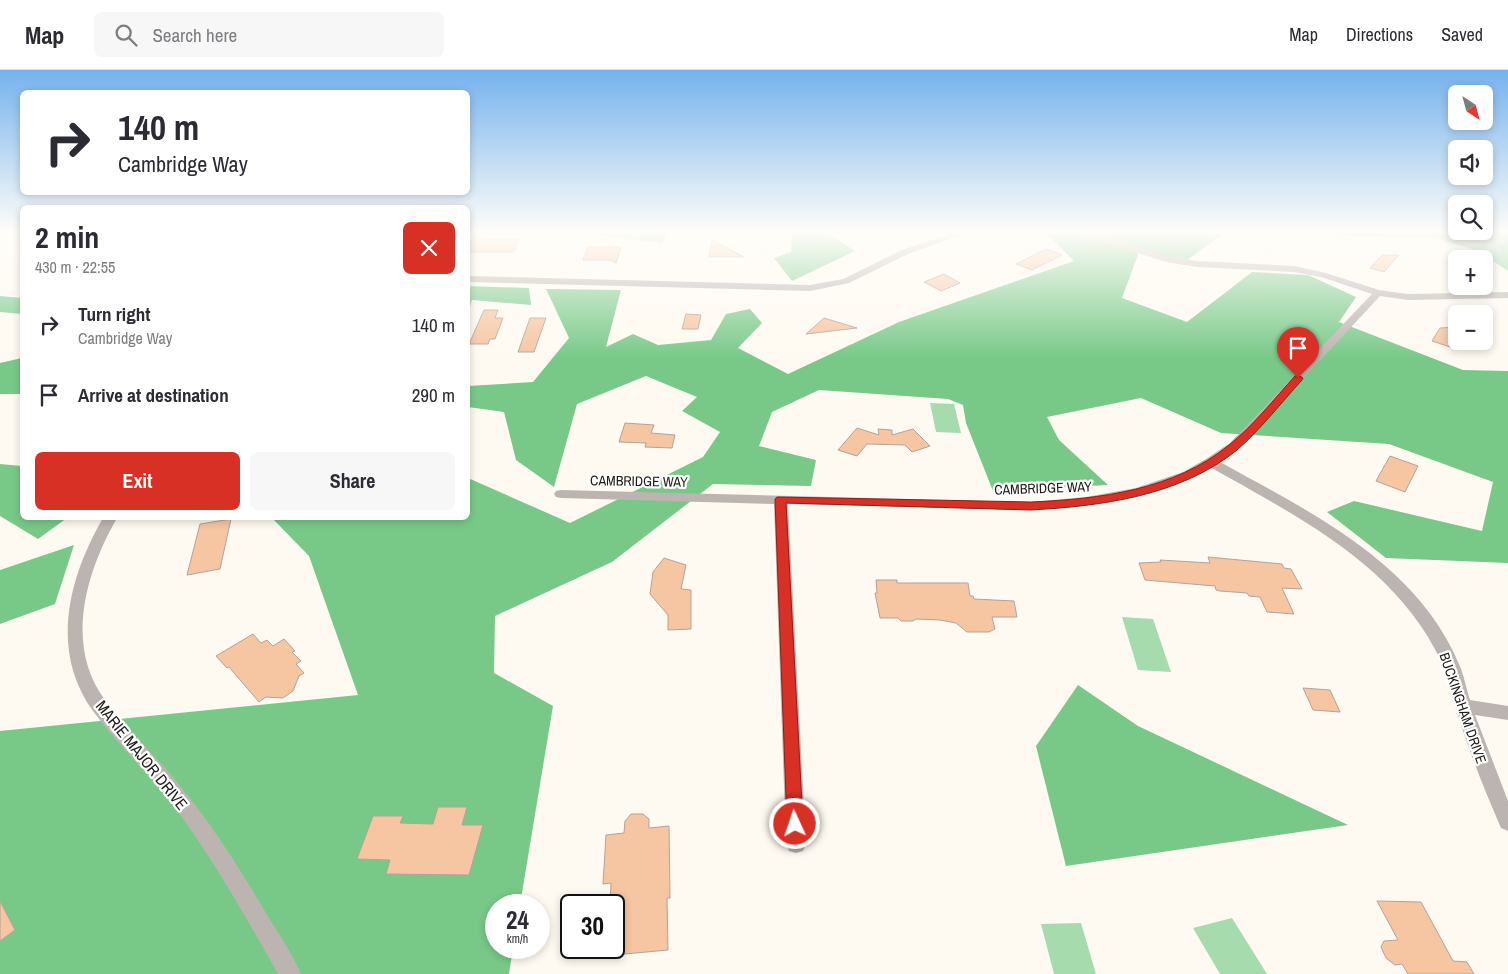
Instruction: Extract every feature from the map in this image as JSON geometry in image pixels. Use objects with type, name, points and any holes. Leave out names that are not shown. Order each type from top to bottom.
[{"type":"street","points":[[470,279],[810,288],[846,281],[858,275]]},
{"type":"street","points":[[1324,275],[1378,294],[1408,297],[1508,295]]},
{"type":"street","name":"CAMBRIDGE WAY","points":[[561,494],[1001,506],[1070,504],[1106,500],[1150,489],[1188,476],[1212,463],[1234,446],[1378,294]]},
{"type":"street","name":"BUCKINGHAM DRIVE","points":[[1212,463],[1332,532],[1372,563],[1418,609],[1436,635],[1450,662],[1489,783],[1508,822]]},
{"type":"street","points":[[781,499],[796,844]]},
{"type":"street","name":"MARIE MAJOR DRIVE","points":[[109,520],[98,536],[84,567],[76,599],[74,627],[76,650],[84,677],[97,703],[181,800],[240,889],[290,974]]},
{"type":"street","points":[[1464,706],[1508,713]]},
{"type":"green space","points":[[787,275],[804,275],[792,281]]},
{"type":"green space","points":[[1033,275],[1130,275],[1122,298],[1187,322],[1248,275],[1308,275],[1356,297],[1339,322],[1463,370],[1508,371],[1508,563],[1386,558],[1327,512],[1354,501],[1482,531],[1493,482],[1389,444],[1221,433],[1141,398],[1047,417],[1059,440],[1108,485],[993,491],[966,423],[963,405],[948,399],[819,390],[772,412],[759,446],[816,460],[811,486],[713,484],[612,562],[495,616],[494,673],[553,706],[522,894],[485,894],[485,959],[511,959],[509,974],[0,974],[0,731],[358,695],[309,556],[274,520],[470,520],[470,479],[570,523],[703,457],[720,432],[682,411],[697,397],[646,376],[577,404],[554,487],[516,460],[504,412],[470,407],[470,386],[533,382],[569,338],[546,289],[621,290],[606,347],[633,334],[658,345],[711,340],[726,314],[750,309],[762,323],[738,348],[788,374],[899,322]]},
{"type":"green space","points":[[470,286],[529,288],[531,305],[472,300],[470,307]]},
{"type":"green space","points":[[0,296],[20,298],[20,314],[0,312]]},
{"type":"green space","points":[[20,358],[20,394],[0,394],[0,363]]},
{"type":"green space","points":[[930,403],[954,404],[961,433],[936,432]]},
{"type":"green space","points":[[0,464],[20,466],[20,520],[64,520],[38,539],[0,516]]},
{"type":"green space","points":[[74,545],[55,604],[0,624],[0,570]]},
{"type":"green space","points":[[1122,617],[1153,619],[1171,672],[1138,670]]},
{"type":"green space","points":[[1078,685],[1138,726],[1348,825],[1066,866],[1036,746]]},
{"type":"green space","points":[[1232,918],[1267,974],[1220,974],[1193,928]]},
{"type":"green space","points":[[1081,923],[1096,974],[1054,974],[1041,924]]},
{"type":"building","points":[[946,275],[960,283],[941,291],[924,282]]},
{"type":"building","points":[[484,310],[498,310],[495,318],[503,318],[495,339],[490,339],[488,344],[470,344]]},
{"type":"building","points":[[686,314],[701,315],[698,329],[682,329]]},
{"type":"building","points":[[530,318],[546,318],[534,352],[518,352]]},
{"type":"building","points":[[824,318],[857,328],[806,334]]},
{"type":"building","points":[[1440,328],[1448,328],[1448,346],[1432,341]]},
{"type":"building","points":[[625,423],[654,425],[651,433],[675,435],[672,448],[645,447],[646,443],[619,442]]},
{"type":"building","points":[[857,428],[879,435],[878,429],[892,430],[892,435],[913,429],[930,446],[912,452],[905,445],[867,444],[857,456],[838,450]]},
{"type":"building","points":[[1390,456],[1418,466],[1405,492],[1376,481]]},
{"type":"building","points":[[231,520],[220,569],[187,575],[200,524]]},
{"type":"building","points":[[1208,557],[1282,564],[1284,568],[1291,569],[1302,589],[1282,588],[1294,614],[1267,612],[1260,597],[1249,596],[1247,593],[1220,591],[1216,590],[1215,586],[1145,580],[1139,563],[1161,562],[1160,560],[1210,563]]},
{"type":"building","points":[[664,558],[686,565],[681,589],[691,590],[691,629],[668,630],[668,615],[650,594],[653,572]]},
{"type":"building","points":[[876,580],[897,580],[897,583],[968,583],[970,596],[973,596],[974,599],[1014,601],[1017,617],[992,617],[995,629],[989,632],[967,632],[956,623],[940,620],[916,619],[913,621],[901,621],[898,618],[880,618],[875,593],[877,593]]},
{"type":"building","points":[[253,634],[261,643],[267,640],[273,646],[284,639],[295,651],[292,652],[301,661],[296,664],[304,673],[299,676],[293,691],[283,698],[266,697],[259,702],[229,667],[227,668],[216,656]]},
{"type":"building","points":[[1303,688],[1330,690],[1340,712],[1313,710]]},
{"type":"building","points":[[438,807],[467,807],[462,825],[483,825],[469,875],[386,874],[390,860],[357,859],[373,816],[403,816],[400,823],[433,824]]},
{"type":"building","points":[[631,814],[643,814],[649,819],[649,828],[669,826],[670,898],[667,898],[668,950],[625,954],[625,894],[610,894],[611,883],[603,884],[606,835],[624,833],[625,821]]},
{"type":"building","points":[[0,901],[15,930],[0,941]]},
{"type":"building","points":[[1377,901],[1421,902],[1453,961],[1467,962],[1474,974],[1408,974],[1402,964],[1395,965],[1386,958],[1381,947],[1384,941],[1398,940]]},
{"type":"route","points":[[795,824],[781,499],[1031,506],[1106,500],[1134,494],[1188,476],[1212,463],[1234,446],[1298,378]]}]
